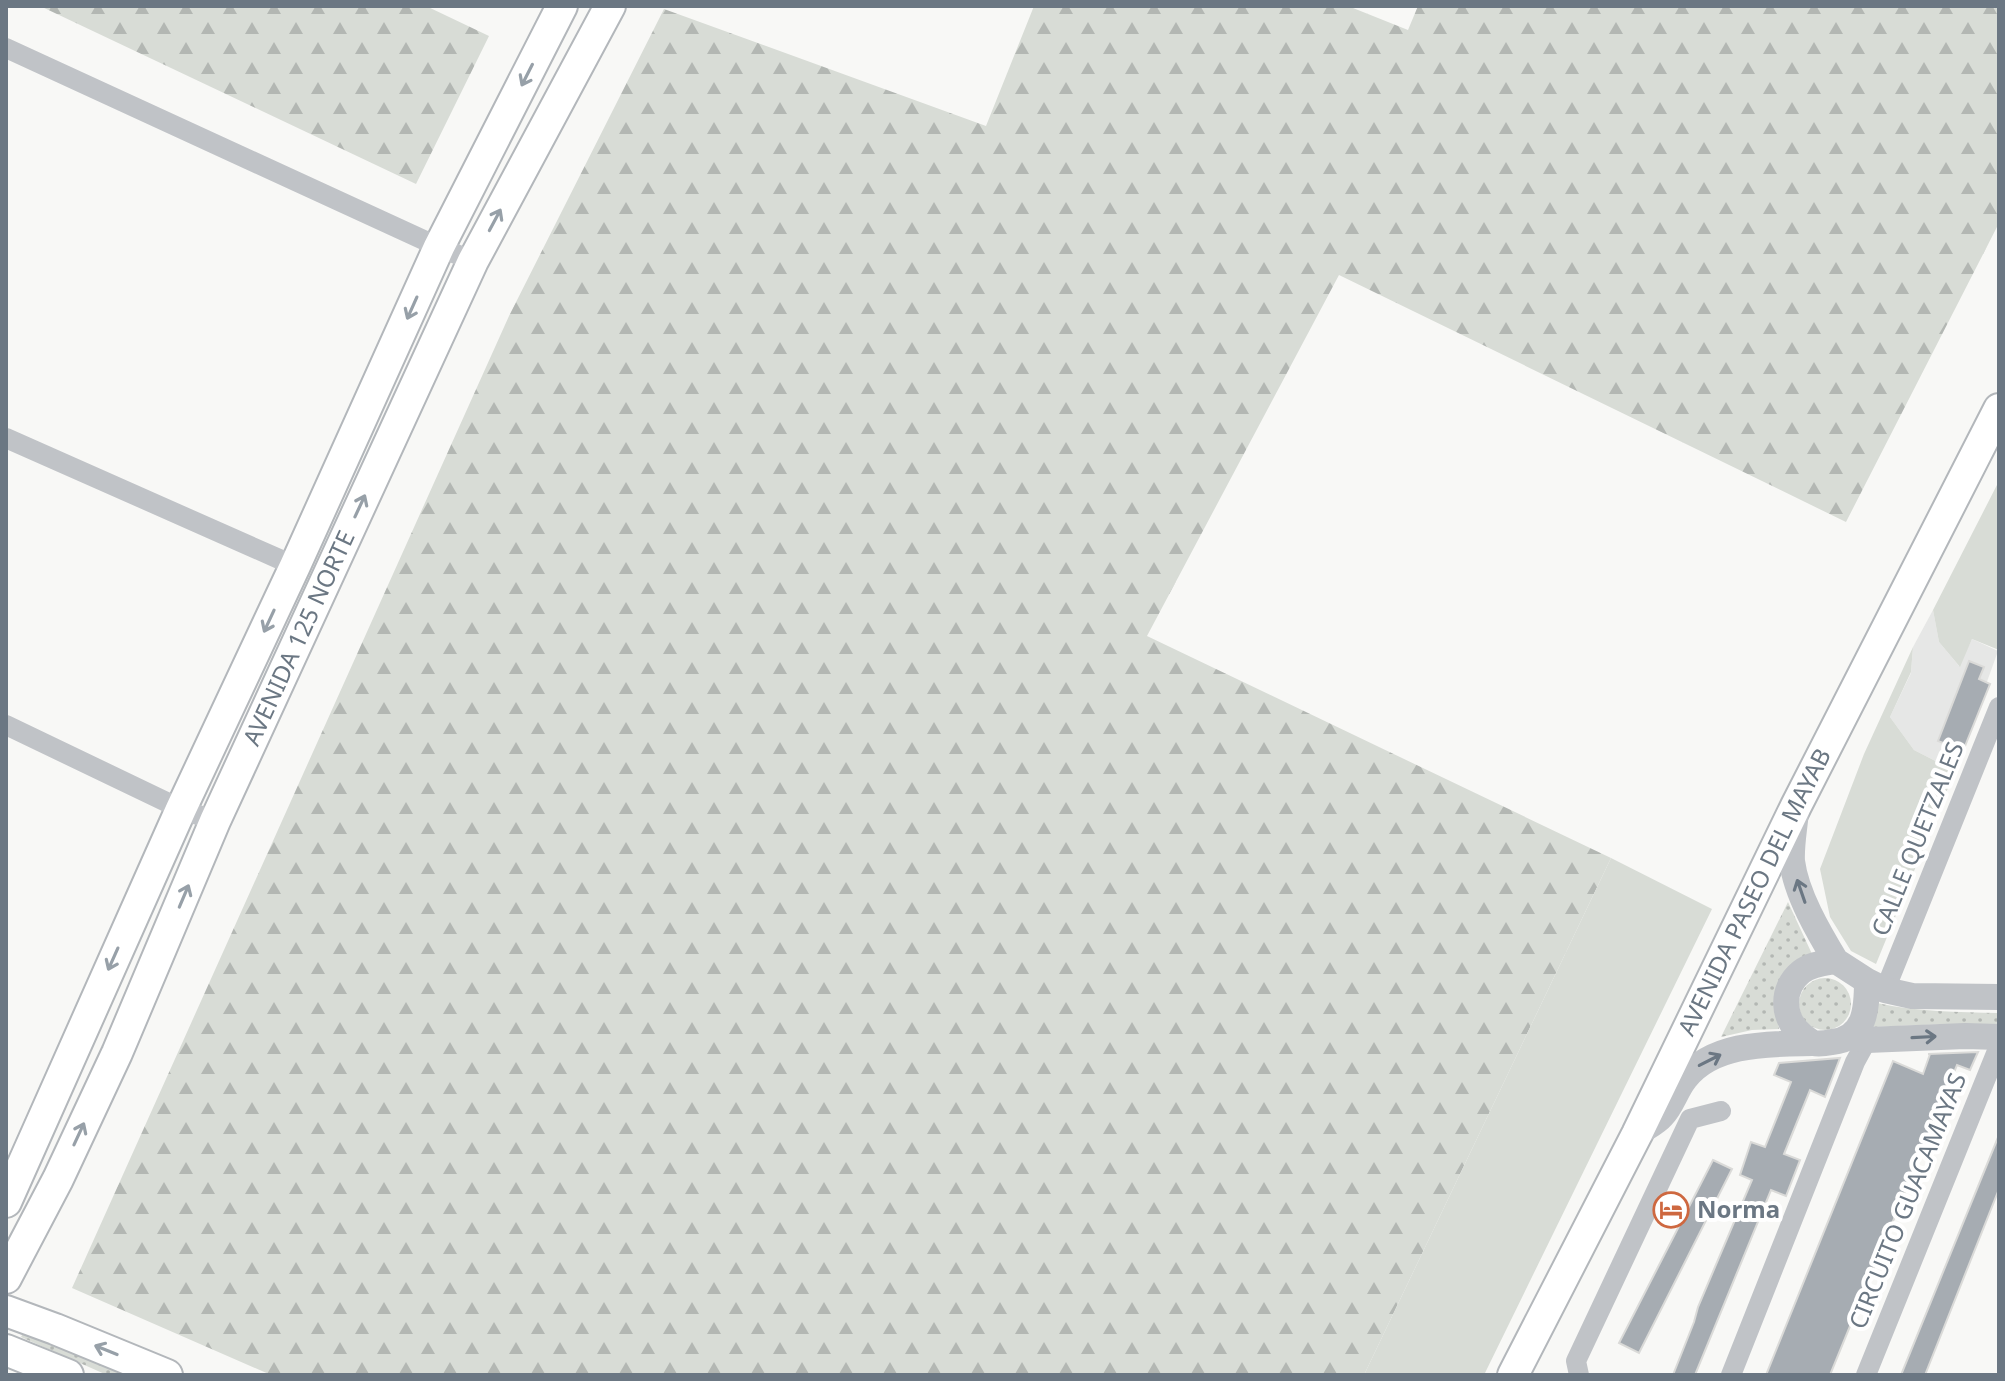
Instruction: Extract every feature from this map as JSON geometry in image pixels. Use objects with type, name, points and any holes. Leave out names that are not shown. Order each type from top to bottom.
[{"type":"main road","name":"AVENIDA 125 NORTE","points":[[6,1202],[181,809],[439,247],[562,6]]},
{"type":"main road","name":"AVENIDA 125 NORTE","points":[[6,1278],[58,1179],[117,1053],[215,821],[473,261],[610,6]]},
{"type":"main road","name":"AVENIDA PASEO DEL MAYAB","points":[[1513,1375],[1637,1134],[1796,806],[1999,409]]},
{"type":"main road","points":[[55,1329],[32,1312],[21,1299],[22,1285],[59,1203],[58,1179]]},
{"type":"main road","points":[[6,1311],[167,1375]]},
{"type":"main road","points":[[6,1350],[68,1375]]},
{"type":"street","points":[[6,48],[473,261]]},
{"type":"street","points":[[6,438],[295,566]]},
{"type":"street","name":"CALLE QUETZALES","points":[[1876,985],[1999,707]]},
{"type":"street","points":[[6,725],[181,809],[215,821]]},
{"type":"street","points":[[1796,806],[1792,861],[1812,919],[1836,961],[1876,985],[1912,996],[1999,997]]},
{"type":"street","points":[[1812,1043],[1797,1031],[1789,1019],[1786,1005],[1788,991],[1792,981],[1802,971],[1836,961]]},
{"type":"street","points":[[1731,1375],[1855,1062],[1859,1027],[1876,985]]},
{"type":"street","points":[[1637,1134],[1662,1116],[1685,1078],[1703,1062],[1739,1047],[1858,1038],[1999,1037]]},
{"type":"street","name":"CIRCUITO GUACAMAYAS","points":[[1866,1375],[1999,1046]]},
{"type":"street","points":[[1579,1375],[1576,1361],[1690,1119],[1721,1111]]},
{"type":"shaded area","points":[[1933,610],[1939,642],[1959,666],[1972,639],[1998,651],[1955,771],[1914,750],[1890,717],[1911,673],[1913,647]]},
{"type":"green space","points":[[40,6],[426,6],[489,36],[416,184]]},
{"type":"green space","points":[[1034,6],[1348,6],[1408,30],[1418,6],[1999,6],[1999,223],[1846,522],[1339,275],[1147,636],[1611,858],[1364,1375],[271,1375],[72,1288],[509,316],[664,9],[986,126]]},
{"type":"green space","points":[[1999,481],[1999,650],[1972,639],[1960,667],[1939,642],[1933,610]]},
{"type":"green space","points":[[1913,647],[1911,672],[1890,717],[1914,750],[1955,771],[1876,964],[1851,951],[1830,917],[1820,869],[1864,754]]},
{"type":"green space","points":[[1611,858],[1712,909],[1484,1375],[1364,1375]]},
{"type":"green space","points":[[1788,902],[1812,954],[1776,1010],[1779,1029],[1752,1030],[1721,1037]]},
{"type":"green space","points":[[1825,978],[1843,986],[1851,1004],[1843,1022],[1825,1030],[1807,1022],[1799,1004],[1807,986]]},
{"type":"green space","points":[[1877,1003],[1922,1010],[1999,1013],[1999,1024],[1872,1027]]},
{"type":"green space","points":[[24,1331],[129,1375],[107,1375],[21,1337]]},
{"type":"building","points":[[1969,661],[1984,667],[1979,679],[1990,684],[1963,751],[1938,741]]},
{"type":"building","points":[[1978,1052],[1970,1070],[1957,1065],[1830,1375],[1766,1375],[1893,1061],[1923,1074],[1928,1054]]},
{"type":"building","points":[[1840,1058],[1825,1097],[1810,1090],[1784,1154],[1800,1160],[1786,1196],[1771,1190],[1695,1375],[1673,1375],[1752,1180],[1740,1175],[1751,1142],[1765,1147],[1791,1082],[1774,1075],[1779,1063]]},
{"type":"building","points":[[1999,1135],[1999,1189],[1925,1375],[1901,1375]]},
{"type":"building","points":[[1713,1160],[1732,1169],[1639,1353],[1619,1343]]},
{"type":"place","name":"Norma","points":[[1671,1210]]}]
